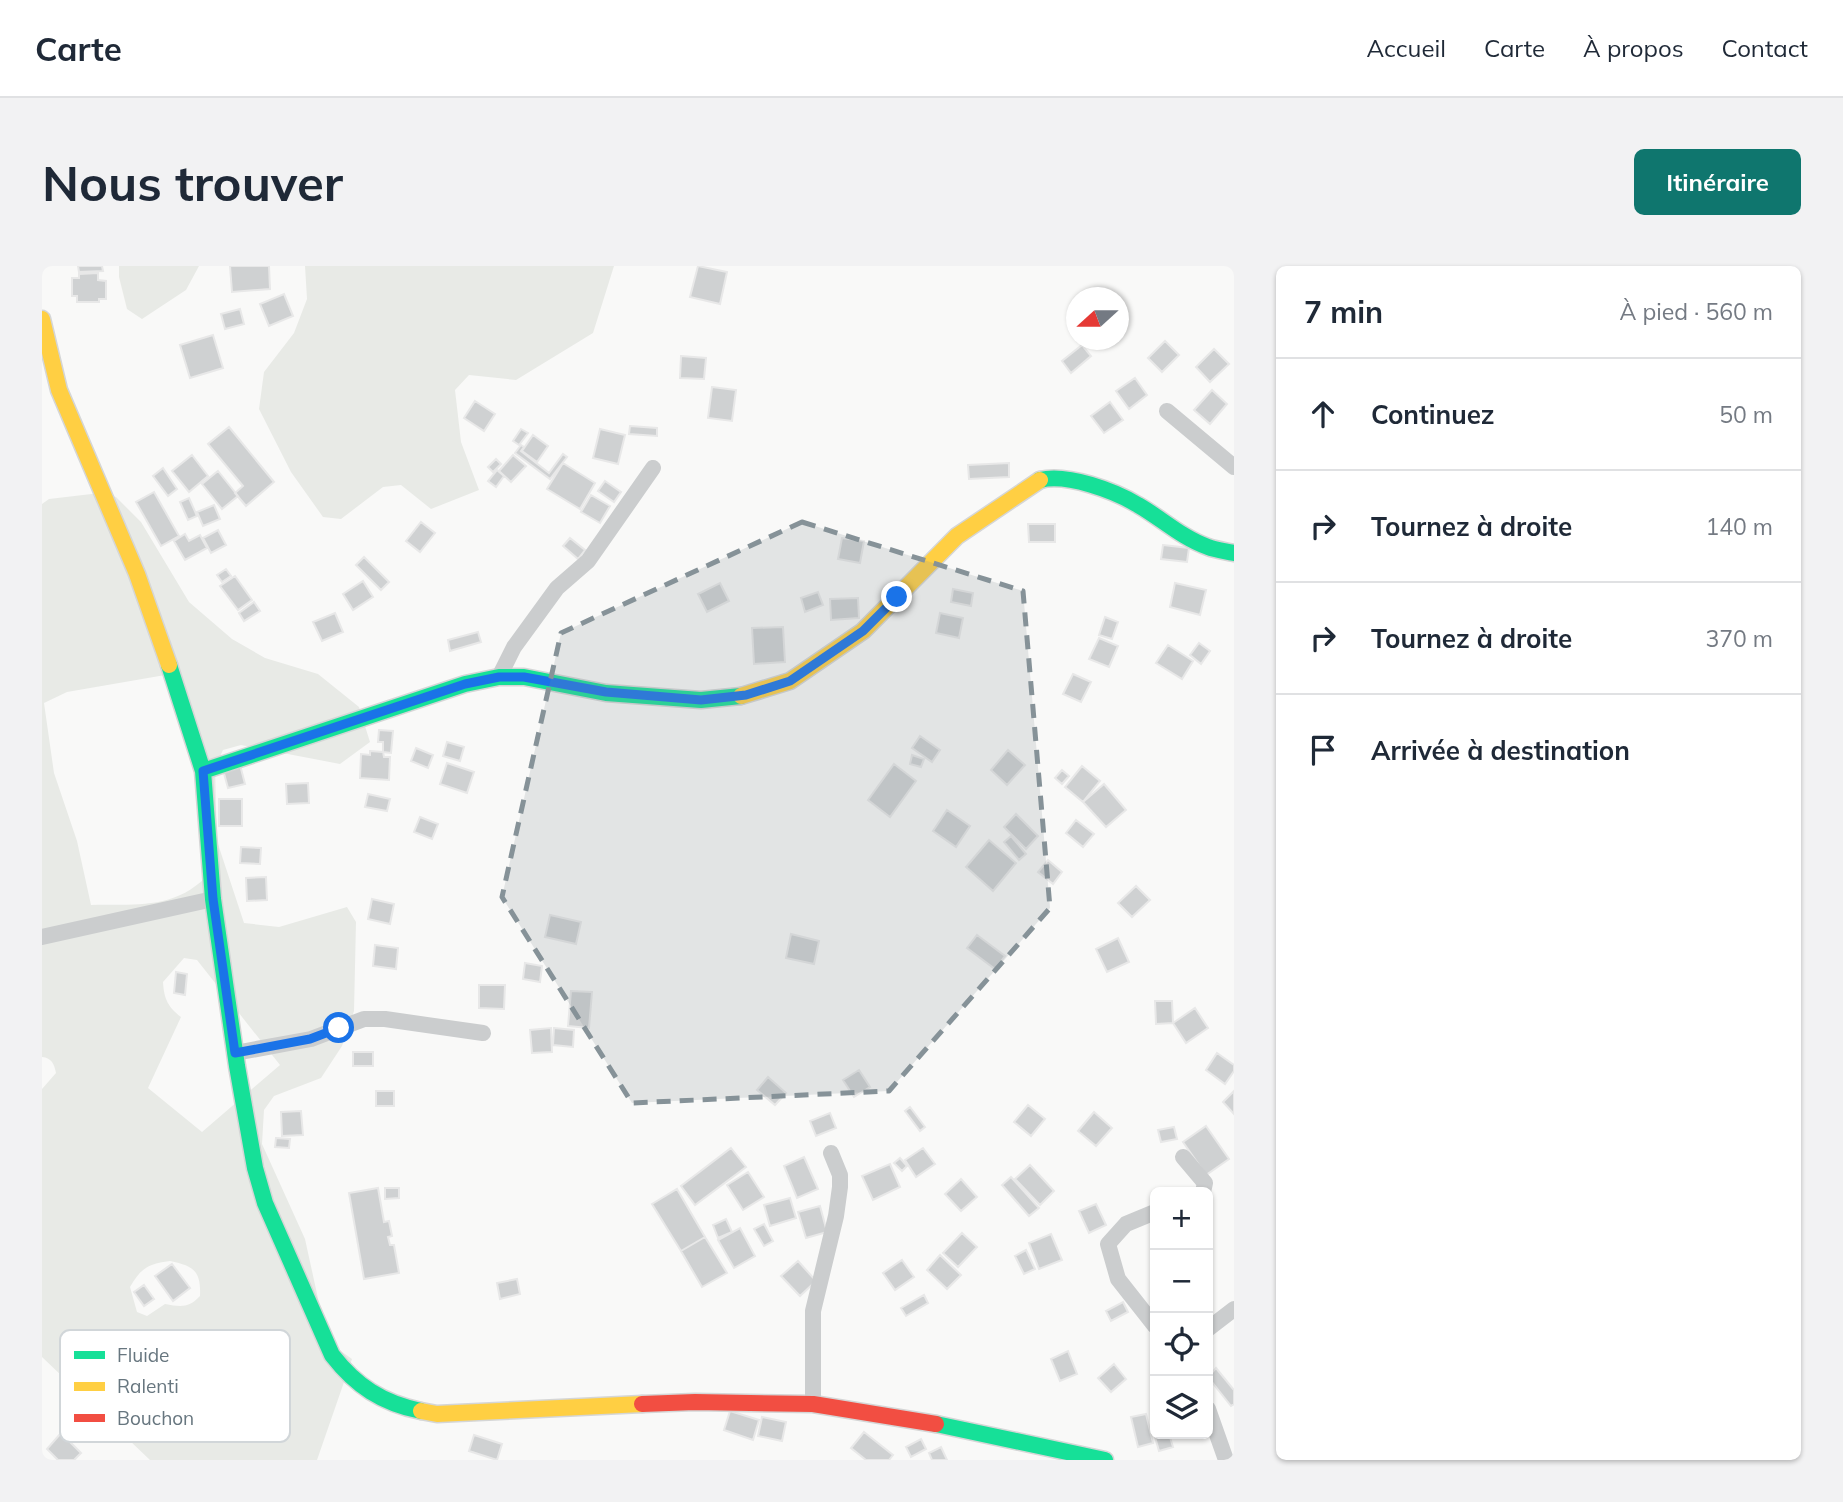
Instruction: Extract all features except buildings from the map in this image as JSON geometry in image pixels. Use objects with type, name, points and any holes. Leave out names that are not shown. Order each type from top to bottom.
[{"type":"street","points":[[42,319],[59,390],[137,574],[158,630],[203,771],[213,899],[235,1053],[256,1168],[265,1203],[332,1354],[345,1374],[368,1393],[409,1410],[437,1414],[695,1402],[813,1404],[946,1426],[1105,1460]]},
{"type":"street","points":[[1167,411],[1234,467]]},
{"type":"street","points":[[499,677],[514,648],[557,588],[588,561],[653,468]]},
{"type":"street","points":[[203,771],[452,688],[499,677],[524,677],[606,692],[701,700],[746,695],[790,681],[863,631],[957,536],[1011,498],[1047,478],[1065,478],[1104,490],[1137,504],[1178,532],[1208,547],[1234,553]]},
{"type":"street","points":[[42,937],[213,899]]},
{"type":"street","points":[[235,1053],[310,1039],[364,1019],[385,1019],[484,1033]]},
{"type":"street","points":[[813,1404],[813,1311],[836,1216],[840,1187],[840,1175],[831,1153]]},
{"type":"street","points":[[1183,1157],[1205,1183],[1204,1187]]},
{"type":"street","points":[[1150,1214],[1126,1224],[1108,1244],[1118,1279],[1150,1320]]},
{"type":"street","points":[[1213,1325],[1234,1309]]},
{"type":"street","points":[[1213,1423],[1226,1460]]},
{"type":"highlighted area","points":[[802,522],[1023,591],[1050,908],[889,1091],[632,1103],[502,897],[561,633]]},
{"type":"shaded area","points":[[119,266],[199,266],[186,290],[142,319],[127,309]]},
{"type":"shaded area","points":[[305,266],[614,266],[593,333],[516,380],[469,375],[455,390],[461,442],[479,490],[431,509],[401,485],[383,487],[341,519],[323,517],[291,472],[259,409],[264,372],[294,333],[307,299]]},
{"type":"shaded area","points":[[100,493],[116,497],[141,522],[189,602],[232,639],[265,658],[318,674],[359,707],[370,742],[340,764],[241,745],[223,750],[215,767],[217,841],[244,923],[279,927],[347,907],[356,922],[354,1011],[342,1046],[321,1078],[274,1096],[264,1110],[262,1144],[305,1239],[321,1312],[338,1349],[352,1359],[317,1460],[150,1460],[131,1442],[290,1442],[290,1330],[60,1330],[60,1374],[42,1357],[42,1089],[56,1073],[52,1062],[42,1057],[42,504],[49,499]],"holes":[[[171,674],[197,752],[206,877],[193,888],[166,900],[91,905],[77,841],[54,773],[44,703],[67,692]],[[184,958],[197,960],[280,1065],[202,1132],[148,1088],[181,1017],[167,1002],[163,982]],[[170,1261],[194,1271],[199,1281],[200,1296],[184,1306],[165,1304],[147,1316],[137,1312],[130,1287],[146,1268]]]},
{"type":"traffic: fast","points":[[1040,480],[1063,479],[1104,489],[1138,505],[1198,543],[1234,553]]},
{"type":"traffic: fast","points":[[169,665],[203,771],[213,899],[237,1066],[255,1168],[265,1203],[332,1355],[351,1376],[371,1392],[407,1408],[421,1411]]},
{"type":"traffic: fast","points":[[203,771],[465,684],[499,677],[524,677],[606,693],[701,700],[741,696]]},
{"type":"traffic: fast","points":[[936,1424],[1105,1460]]},
{"type":"traffic: slow","points":[[42,319],[59,390],[137,574],[169,665]]},
{"type":"traffic: slow","points":[[741,696],[790,681],[863,631],[957,536],[1040,480]]},
{"type":"traffic: slow","points":[[421,1411],[437,1414],[642,1404]]},
{"type":"traffic: jam","points":[[642,1404],[813,1404],[936,1424]]},
{"type":"route","points":[[339,1028],[310,1039],[235,1053],[213,899],[203,771],[465,684],[499,677],[524,677],[606,692],[701,700],[746,695],[790,681],[863,631],[897,597]]}]
